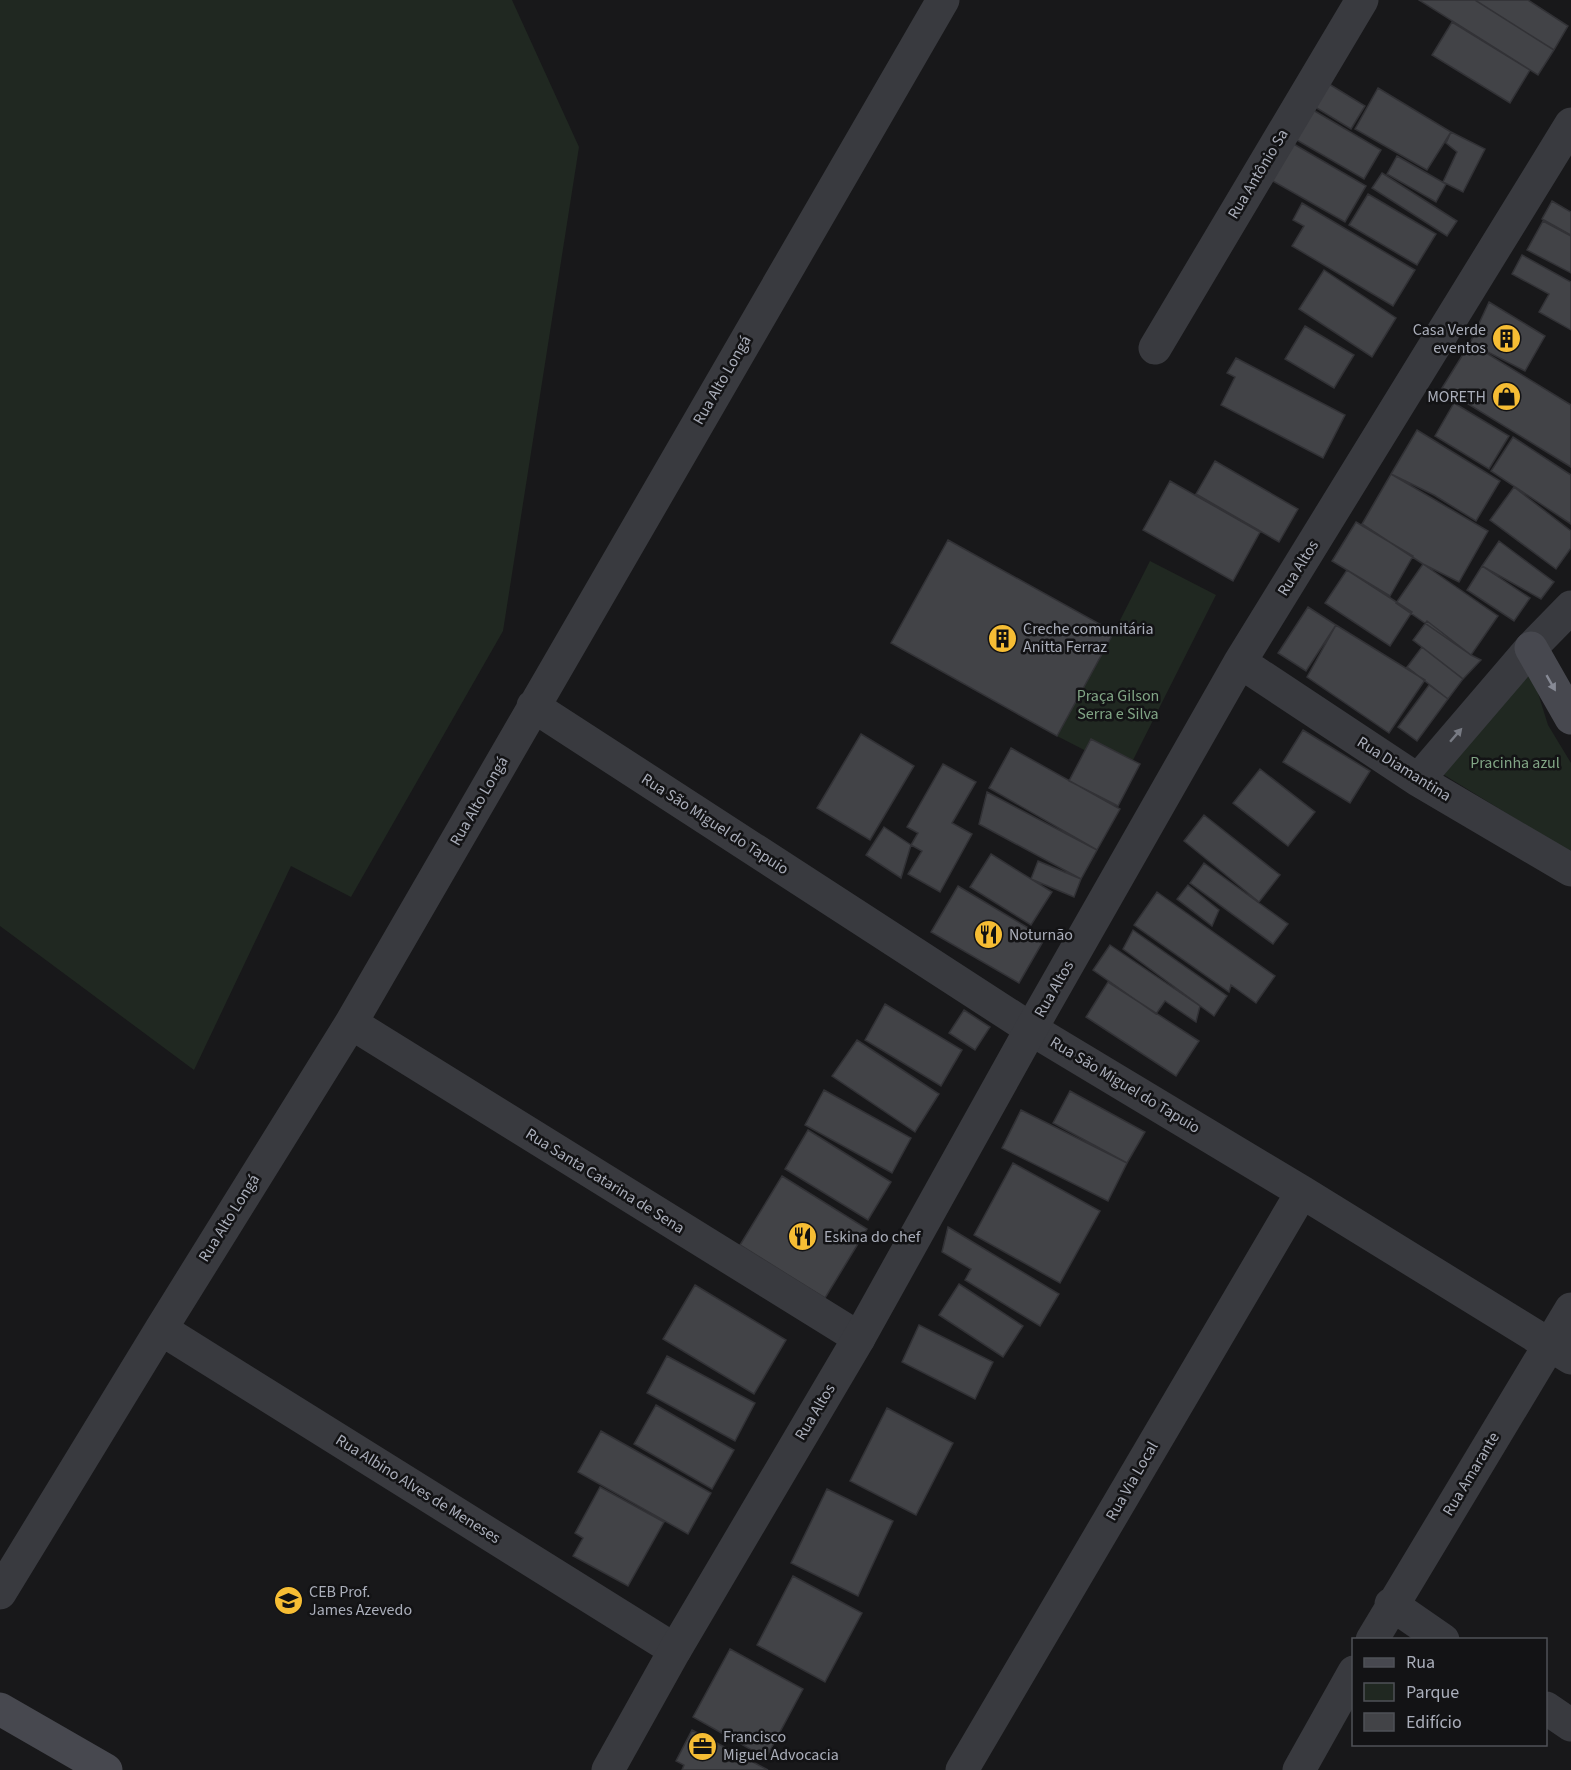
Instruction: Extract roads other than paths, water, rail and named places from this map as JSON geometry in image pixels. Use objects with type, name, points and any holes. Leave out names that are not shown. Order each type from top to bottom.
[{"type":"main road","points":[[1531,648],[1571,718]]},
{"type":"main road","points":[[0,1709],[106,1770]]},
{"type":"street","name":"Rua Alto Longá","points":[[0,1593],[351,1023],[943,0]]},
{"type":"street","name":"Rua Antônio Sa","points":[[1155,348],[1362,0]]},
{"type":"street","name":"Rua Altos","points":[[608,1770],[675,1650],[859,1338],[1031,1029],[1240,662],[1571,124]]},
{"type":"street","points":[[1418,780],[1531,648],[1571,607]]},
{"type":"street","name":"Rua Diamantina","points":[[1240,662],[1418,780],[1571,870]]},
{"type":"street","name":"Rua São Miguel do Tapuio","points":[[533,706],[1031,1029],[1302,1192],[1560,1352]]},
{"type":"street","name":"Rua Santa Catarina de Sena","points":[[351,1023],[859,1338]]},
{"type":"street","name":"Rua Via Local","points":[[962,1770],[1302,1192]]},
{"type":"street","name":"Rua Amarante","points":[[1372,1638],[1391,1604],[1560,1352],[1571,1309]]},
{"type":"street","name":"Rua Albino Alves de Meneses","points":[[161,1329],[675,1650]]},
{"type":"street","points":[[1391,1604],[1440,1638]]},
{"type":"street","points":[[1299,1770],[1352,1674]]},
{"type":"street","points":[[1547,1709],[1571,1725]]},
{"type":"place","name":"Casa Verde eventos","points":[[1507,339]]},
{"type":"place","name":"MORETH","points":[[1507,397]]},
{"type":"place","name":"Creche comunitária Anitta Ferraz","points":[[1002,638]]},
{"type":"place","name":"Noturnão","points":[[988,935]]},
{"type":"place","name":"Eskina do chef","points":[[803,1237]]},
{"type":"place","name":"CEB Prof. James Azevedo","points":[[288,1601]]},
{"type":"place","name":"Francisco Miguel Advocacia","points":[[702,1746]]},
{"type":"park label","name":"Praça Gilson Serra e Silva","points":[[1118,705]]},
{"type":"park label","name":"Pracinha azul","points":[[1515,763]]}]
